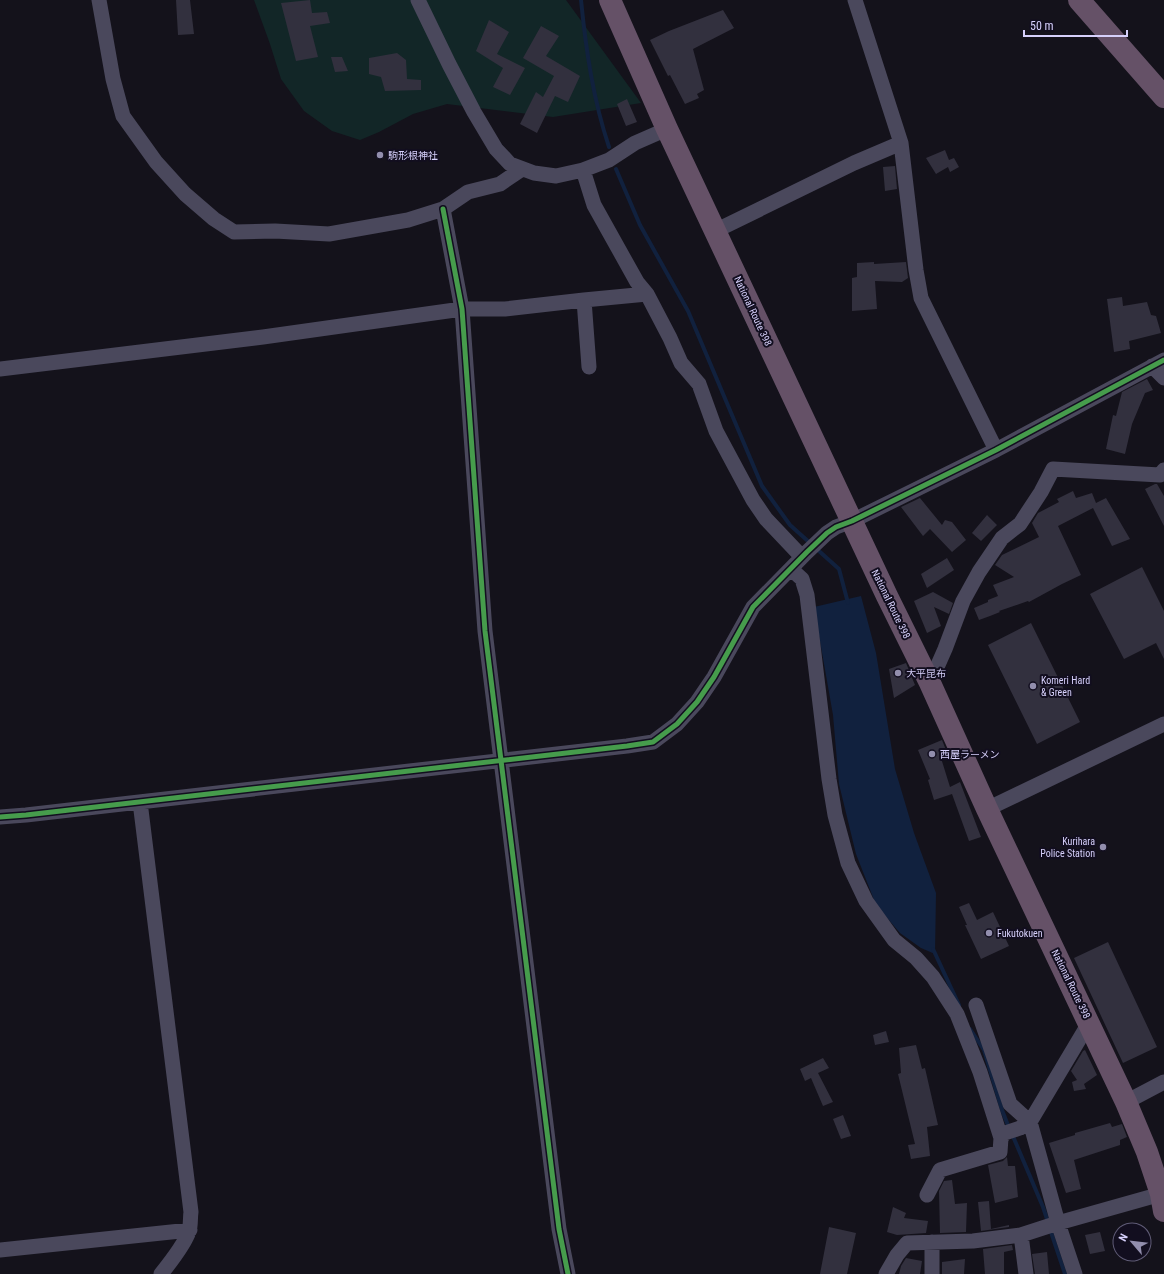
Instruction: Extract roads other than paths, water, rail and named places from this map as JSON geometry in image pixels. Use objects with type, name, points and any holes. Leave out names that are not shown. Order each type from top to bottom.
[{"type":"highway","name":"National Route 398","points":[[610,0],[667,129],[930,683],[987,809],[1126,1102],[1147,1152],[1163,1203]]},
{"type":"highway","points":[[1079,0],[1164,97]]},
{"type":"street","points":[[99,0],[113,79],[123,116],[156,162],[185,194],[214,219],[234,232],[275,230],[329,234],[408,220],[443,209],[468,192],[500,184],[522,169]]},
{"type":"street","points":[[418,0],[449,64],[496,149],[510,164],[534,173],[556,176],[583,170],[608,160],[635,143],[667,129]]},
{"type":"street","points":[[855,0],[901,143],[916,270],[921,298],[996,450]]},
{"type":"street","points":[[715,231],[854,163],[901,143]]},
{"type":"street","points":[[583,170],[594,205],[637,282],[647,294],[681,363],[699,384],[716,431],[752,500],[766,519],[804,555]]},
{"type":"street","points":[[443,209],[462,309],[485,631],[560,1229],[568,1274]]},
{"type":"street","points":[[0,369],[263,337],[462,309],[505,309],[647,294]]},
{"type":"street","points":[[584,300],[589,367]]},
{"type":"street","points":[[0,817],[502,761],[654,742],[677,724],[697,702],[714,677],[753,607],[804,555],[836,527],[852,521],[996,450],[1158,363],[1164,378]]},
{"type":"street","points":[[930,683],[945,650],[963,601],[979,572],[1002,538],[1020,524],[1041,492],[1053,469],[1160,475],[1164,470]]},
{"type":"street","points":[[791,569],[802,579],[807,595],[829,779],[835,815],[848,863],[866,901],[894,940],[916,958],[934,977],[957,1014],[1003,1136],[1000,1152],[940,1170],[927,1195]]},
{"type":"street","points":[[987,809],[1164,724]]},
{"type":"street","points":[[140,802],[190,1212],[190,1230],[161,1274]]},
{"type":"street","points":[[976,1004],[1010,1104],[1025,1125],[1056,1224],[1075,1274]]},
{"type":"street","points":[[1003,1136],[1025,1125],[1089,1023]]},
{"type":"street","points":[[1126,1102],[1164,1082]]},
{"type":"street","points":[[886,1274],[897,1255],[907,1243],[973,1241],[1021,1235],[1038,1231],[1056,1224],[1163,1203]]},
{"type":"street","points":[[0,1250],[190,1230]]},
{"type":"street","points":[[1021,1235],[1026,1274]]},
{"type":"street","points":[[932,1242],[932,1274]]},
{"type":"water","points":[[861,596],[876,653],[895,769],[914,833],[936,893],[935,954],[921,948],[900,933],[876,905],[856,854],[839,784],[833,715],[814,607]]},
{"type":"waterway","points":[[581,0],[594,93],[609,147]]},
{"type":"waterway","points":[[616,169],[640,225],[688,311],[762,486],[790,525],[839,569],[848,603]]},
{"type":"waterway","points":[[933,949],[959,1005]]},
{"type":"waterway","points":[[970,1029],[984,1050],[1009,1128]]},
{"type":"waterway","points":[[1012,1134],[1048,1222]]},
{"type":"waterway","points":[[1050,1229],[1065,1274]]},
{"type":"place","name":"駒形根神社","points":[[380,155]]},
{"type":"place","name":"大平昆布","points":[[898,673]]},
{"type":"place","name":"Komeri Hard & Green","points":[[1033,686]]},
{"type":"place","name":"西屋ラーメン","points":[[932,754]]},
{"type":"place","name":"Kurihara Police Station","points":[[1103,847]]},
{"type":"place","name":"Fukutokuen","points":[[989,933]]}]
